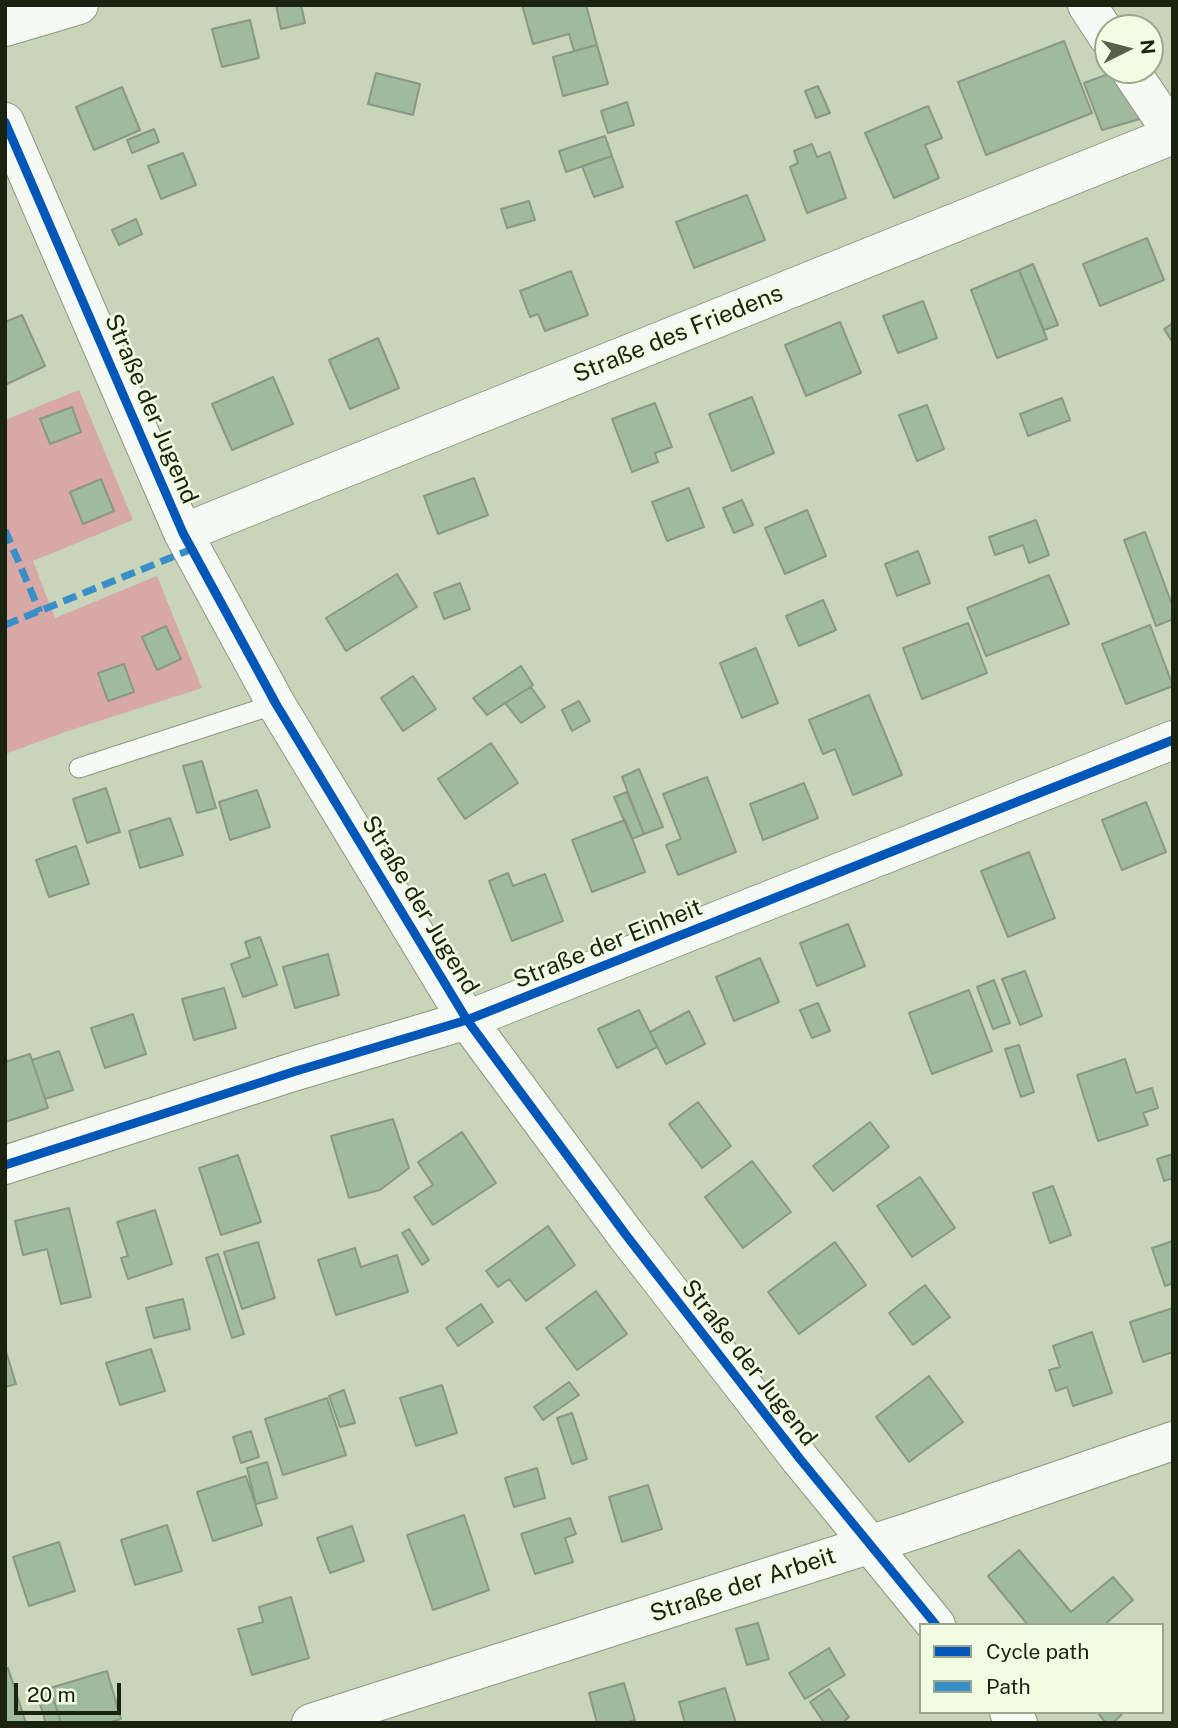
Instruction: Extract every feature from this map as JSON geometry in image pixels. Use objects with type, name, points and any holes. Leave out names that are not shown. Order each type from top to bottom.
[{"type":"street","points":[[5,27],[79,5]]},
{"type":"street","points":[[1139,84],[1173,134]]},
{"type":"street","name":"Straße des Friedens","points":[[183,533],[1173,134]]},
{"type":"street","name":"Straße der Jugend","points":[[10,145],[183,533],[276,704],[467,1020],[626,1235],[869,1545],[934,1623]]},
{"type":"street","name":"Straße der Einheit","points":[[5,1165],[286,1074],[467,1020],[1173,740]]},
{"type":"street","name":"Straße der Arbeit","points":[[311,1723],[869,1545],[1173,1441]]},
{"type":"lane","points":[[79,768],[276,704]]},
{"type":"shaded area","points":[[79,390],[133,520],[33,561],[55,618],[157,576],[202,688],[5,754],[5,420]]},
{"type":"building","points":[[276,5],[301,5],[305,23],[281,29]]},
{"type":"building","points":[[522,5],[586,5],[597,45],[574,51],[569,34],[533,44]]},
{"type":"building","points":[[250,20],[259,58],[222,67],[212,29]]},
{"type":"building","points":[[1064,41],[1092,113],[986,155],[958,82]]},
{"type":"building","points":[[597,45],[608,84],[563,96],[553,57]]},
{"type":"building","points":[[376,73],[420,84],[413,115],[368,104]]},
{"type":"building","points":[[1094,79],[1094,84],[1121,84],[1140,119],[1102,130],[1084,83]]},
{"type":"building","points":[[818,86],[830,113],[816,118],[805,91]]},
{"type":"building","points":[[122,87],[140,130],[94,150],[76,107]]},
{"type":"building","points":[[627,102],[634,125],[608,133],[601,111]]},
{"type":"building","points":[[928,106],[942,138],[925,145],[939,178],[894,198],[865,133]]},
{"type":"building","points":[[154,129],[159,142],[132,153],[127,140]]},
{"type":"building","points":[[605,136],[612,156],[566,172],[559,151]]},
{"type":"building","points":[[812,144],[817,157],[830,152],[846,198],[807,213],[790,167],[798,163],[794,151]]},
{"type":"building","points":[[183,153],[196,185],[161,199],[148,166]]},
{"type":"building","points":[[612,156],[623,187],[594,197],[582,166]]},
{"type":"building","points":[[747,195],[765,240],[694,268],[676,222]]},
{"type":"building","points":[[529,201],[535,220],[507,228],[501,209]]},
{"type":"building","points":[[136,219],[142,234],[119,245],[112,230]]},
{"type":"building","points":[[1147,238],[1164,280],[1100,306],[1083,264]]},
{"type":"building","points":[[1033,264],[1058,325],[1044,330],[1019,270]]},
{"type":"building","points":[[1019,270],[1047,339],[997,358],[971,290]]},
{"type":"building","points":[[571,271],[588,315],[545,331],[538,314],[530,317],[520,291]]},
{"type":"building","points":[[923,301],[937,338],[898,353],[883,316]]},
{"type":"building","points":[[22,315],[45,366],[5,385],[5,322]]},
{"type":"building","points":[[840,322],[861,373],[806,396],[785,345]]},
{"type":"building","points":[[1173,323],[1173,343],[1164,329]]},
{"type":"building","points":[[378,338],[399,388],[350,409],[329,360]]},
{"type":"building","points":[[273,377],[293,424],[232,450],[212,404]]},
{"type":"building","points":[[752,397],[774,453],[732,471],[709,414]]},
{"type":"building","points":[[1062,398],[1070,420],[1028,436],[1020,414]]},
{"type":"building","points":[[655,403],[672,447],[655,453],[658,462],[632,472],[612,419]]},
{"type":"building","points":[[927,405],[944,449],[917,461],[899,415]]},
{"type":"building","points":[[72,407],[81,432],[50,444],[40,419]]},
{"type":"building","points":[[474,478],[488,515],[438,534],[424,496]]},
{"type":"building","points":[[101,479],[114,511],[83,524],[70,492]]},
{"type":"building","points":[[689,488],[704,527],[667,541],[652,502]]},
{"type":"building","points":[[742,500],[753,525],[734,533],[723,508]]},
{"type":"building","points":[[807,510],[826,556],[785,574],[765,528]]},
{"type":"building","points":[[1036,520],[1049,555],[1029,563],[1023,545],[995,555],[989,537]]},
{"type":"building","points":[[1145,532],[1173,607],[1173,619],[1156,626],[1124,540]]},
{"type":"building","points":[[918,551],[930,583],[897,596],[885,564]]},
{"type":"building","points":[[397,574],[417,607],[346,651],[326,618]]},
{"type":"building","points":[[1049,575],[1069,624],[986,656],[967,608]]},
{"type":"building","points":[[460,583],[470,609],[444,619],[434,593]]},
{"type":"building","points":[[823,600],[836,630],[799,646],[786,616]]},
{"type":"building","points":[[968,623],[987,673],[922,699],[903,648]]},
{"type":"building","points":[[1150,625],[1173,686],[1126,704],[1102,644]]},
{"type":"building","points":[[166,626],[181,659],[157,670],[142,637]]},
{"type":"building","points":[[756,648],[778,703],[742,718],[720,663]]},
{"type":"building","points":[[124,664],[134,692],[108,701],[98,673]]},
{"type":"building","points":[[521,666],[533,685],[487,715],[473,698]]},
{"type":"building","points":[[413,676],[436,709],[403,731],[381,698]]},
{"type":"building","points":[[531,687],[545,707],[521,723],[505,703]]},
{"type":"building","points":[[869,695],[902,775],[853,795],[835,749],[823,754],[809,720]]},
{"type":"building","points":[[579,701],[590,721],[572,731],[562,710]]},
{"type":"building","points":[[491,743],[518,783],[465,819],[438,779]]},
{"type":"building","points":[[202,761],[216,808],[197,813],[183,766]]},
{"type":"building","points":[[639,769],[663,827],[644,834],[622,777]]},
{"type":"building","points":[[707,777],[736,852],[678,875],[666,845],[681,839],[663,794]]},
{"type":"building","points":[[804,783],[818,818],[763,840],[750,804]]},
{"type":"building","points":[[106,788],[120,832],[87,843],[73,799]]},
{"type":"building","points":[[257,790],[270,827],[230,840],[219,802]]},
{"type":"building","points":[[627,792],[644,834],[632,839],[614,797]]},
{"type":"building","points":[[1146,802],[1166,852],[1122,870],[1102,820]]},
{"type":"building","points":[[170,818],[183,855],[140,868],[129,831]]},
{"type":"building","points":[[625,820],[645,872],[592,892],[572,840]]},
{"type":"building","points":[[76,846],[89,884],[49,897],[36,860]]},
{"type":"building","points":[[1029,852],[1055,918],[1008,937],[981,871]]},
{"type":"building","points":[[508,873],[513,886],[545,874],[563,921],[512,941],[489,881]]},
{"type":"building","points":[[848,924],[865,966],[817,986],[800,943]]},
{"type":"building","points":[[260,937],[277,985],[243,997],[231,964],[250,957],[245,942]]},
{"type":"building","points":[[328,954],[339,995],[295,1008],[283,967]]},
{"type":"building","points":[[760,958],[779,1002],[734,1021],[716,977]]},
{"type":"building","points":[[1025,971],[1042,1016],[1020,1025],[1002,979]]},
{"type":"building","points":[[994,980],[1010,1023],[993,1029],[977,987]]},
{"type":"building","points":[[224,988],[236,1028],[194,1040],[182,999]]},
{"type":"building","points":[[969,990],[992,1051],[932,1074],[909,1013]]},
{"type":"building","points":[[818,1003],[830,1031],[812,1038],[800,1010]]},
{"type":"building","points":[[639,1010],[657,1047],[617,1068],[598,1029]]},
{"type":"building","points":[[689,1011],[705,1044],[666,1064],[650,1032]]},
{"type":"building","points":[[133,1014],[146,1054],[105,1068],[91,1028]]},
{"type":"building","points":[[1019,1045],[1034,1092],[1021,1097],[1005,1049]]},
{"type":"building","points":[[59,1051],[73,1090],[45,1099],[32,1060]]},
{"type":"building","points":[[30,1054],[48,1108],[5,1122],[5,1062]]},
{"type":"building","points":[[1125,1059],[1136,1093],[1152,1088],[1158,1108],[1143,1113],[1148,1125],[1098,1141],[1077,1075]]},
{"type":"building","points":[[698,1102],[731,1146],[702,1168],[669,1124]]},
{"type":"building","points":[[393,1119],[409,1168],[380,1190],[349,1198],[331,1136]]},
{"type":"building","points":[[870,1122],[889,1147],[833,1191],[813,1166]]},
{"type":"building","points":[[462,1132],[496,1183],[433,1225],[414,1197],[433,1185],[418,1162]]},
{"type":"building","points":[[1173,1154],[1173,1178],[1164,1181],[1157,1159]]},
{"type":"building","points":[[238,1155],[261,1222],[221,1235],[199,1168]]},
{"type":"building","points":[[752,1161],[791,1212],[743,1248],[705,1197]]},
{"type":"building","points":[[920,1177],[955,1228],[912,1257],[877,1206]]},
{"type":"building","points":[[1053,1186],[1071,1235],[1050,1243],[1033,1193]]},
{"type":"building","points":[[69,1208],[91,1297],[61,1304],[47,1249],[23,1255],[15,1221]]},
{"type":"building","points":[[155,1210],[172,1264],[128,1279],[121,1258],[128,1256],[117,1222]]},
{"type":"building","points":[[548,1226],[575,1265],[526,1301],[509,1279],[498,1287],[486,1271]]},
{"type":"building","points":[[409,1229],[429,1260],[422,1265],[402,1233]]},
{"type":"building","points":[[1173,1241],[1173,1283],[1165,1286],[1152,1248]]},
{"type":"building","points":[[258,1242],[275,1298],[242,1309],[224,1252]]},
{"type":"building","points":[[835,1242],[866,1285],[799,1334],[768,1292]]},
{"type":"building","points":[[355,1248],[361,1267],[397,1255],[408,1292],[336,1315],[318,1260]]},
{"type":"building","points":[[218,1254],[244,1334],[232,1338],[206,1258]]},
{"type":"building","points":[[925,1285],[950,1317],[913,1345],[889,1313]]},
{"type":"building","points":[[596,1291],[627,1334],[577,1370],[546,1328]]},
{"type":"building","points":[[183,1299],[190,1329],[154,1338],[146,1308]]},
{"type":"building","points":[[481,1304],[493,1322],[458,1346],[446,1328]]},
{"type":"building","points":[[1173,1308],[1173,1352],[1143,1362],[1130,1322]]},
{"type":"building","points":[[1092,1332],[1112,1393],[1073,1406],[1067,1387],[1056,1391],[1049,1370],[1060,1367],[1053,1346]]},
{"type":"building","points":[[5,1348],[16,1384],[5,1387]]},
{"type":"building","points":[[151,1349],[165,1391],[120,1405],[106,1363]]},
{"type":"building","points":[[929,1376],[963,1422],[909,1462],[876,1417]]},
{"type":"building","points":[[569,1382],[579,1395],[543,1420],[534,1407]]},
{"type":"building","points":[[442,1385],[457,1433],[416,1446],[400,1398]]},
{"type":"building","points":[[344,1390],[355,1423],[340,1427],[329,1396]]},
{"type":"building","points":[[327,1398],[346,1455],[283,1475],[265,1419]]},
{"type":"building","points":[[572,1413],[587,1459],[572,1464],[557,1418]]},
{"type":"building","points":[[251,1431],[259,1457],[241,1463],[233,1437]]},
{"type":"building","points":[[267,1462],[277,1498],[256,1504],[247,1468]]},
{"type":"building","points":[[537,1468],[545,1498],[514,1507],[505,1478]]},
{"type":"building","points":[[246,1476],[262,1525],[213,1541],[197,1492]]},
{"type":"building","points":[[648,1485],[662,1529],[622,1542],[609,1497]]},
{"type":"building","points":[[464,1515],[489,1590],[433,1610],[407,1535]]},
{"type":"building","points":[[570,1518],[576,1534],[565,1538],[573,1562],[535,1574],[521,1534]]},
{"type":"building","points":[[167,1525],[182,1571],[135,1585],[121,1540]]},
{"type":"building","points":[[352,1526],[364,1561],[330,1573],[317,1538]]},
{"type":"building","points":[[59,1542],[75,1591],[29,1606],[13,1557]]},
{"type":"building","points":[[1019,1550],[1071,1612],[1113,1577],[1133,1600],[1106,1623],[1026,1623],[988,1576]]},
{"type":"building","points":[[291,1597],[309,1658],[252,1675],[238,1629],[263,1622],[259,1607]]},
{"type":"building","points":[[758,1623],[769,1659],[747,1665],[736,1629]]},
{"type":"building","points":[[829,1648],[845,1675],[805,1699],[789,1673]]},
{"type":"building","points":[[8,1668],[26,1723],[5,1723],[5,1669]]},
{"type":"building","points":[[107,1671],[121,1719],[107,1723],[61,1723],[50,1688]]},
{"type":"building","points":[[624,1683],[635,1720],[624,1723],[597,1723],[589,1693]]},
{"type":"building","points":[[50,1688],[61,1723],[46,1723],[36,1692]]},
{"type":"building","points":[[725,1688],[736,1723],[685,1723],[679,1702]]},
{"type":"building","points":[[829,1689],[849,1717],[842,1723],[824,1723],[810,1702]]},
{"type":"building","points":[[1099,1714],[1122,1714],[1113,1723],[1106,1723]]},
{"type":"marked path","points":[[5,530],[40,612]]},
{"type":"marked path","points":[[5,625],[192,549]]},
{"type":"cycle path","points":[[5,122],[183,533],[276,704],[467,1020],[626,1235],[800,1459],[934,1623]]},
{"type":"cycle path","points":[[5,1165],[296,1071],[467,1020],[1173,740]]}]
